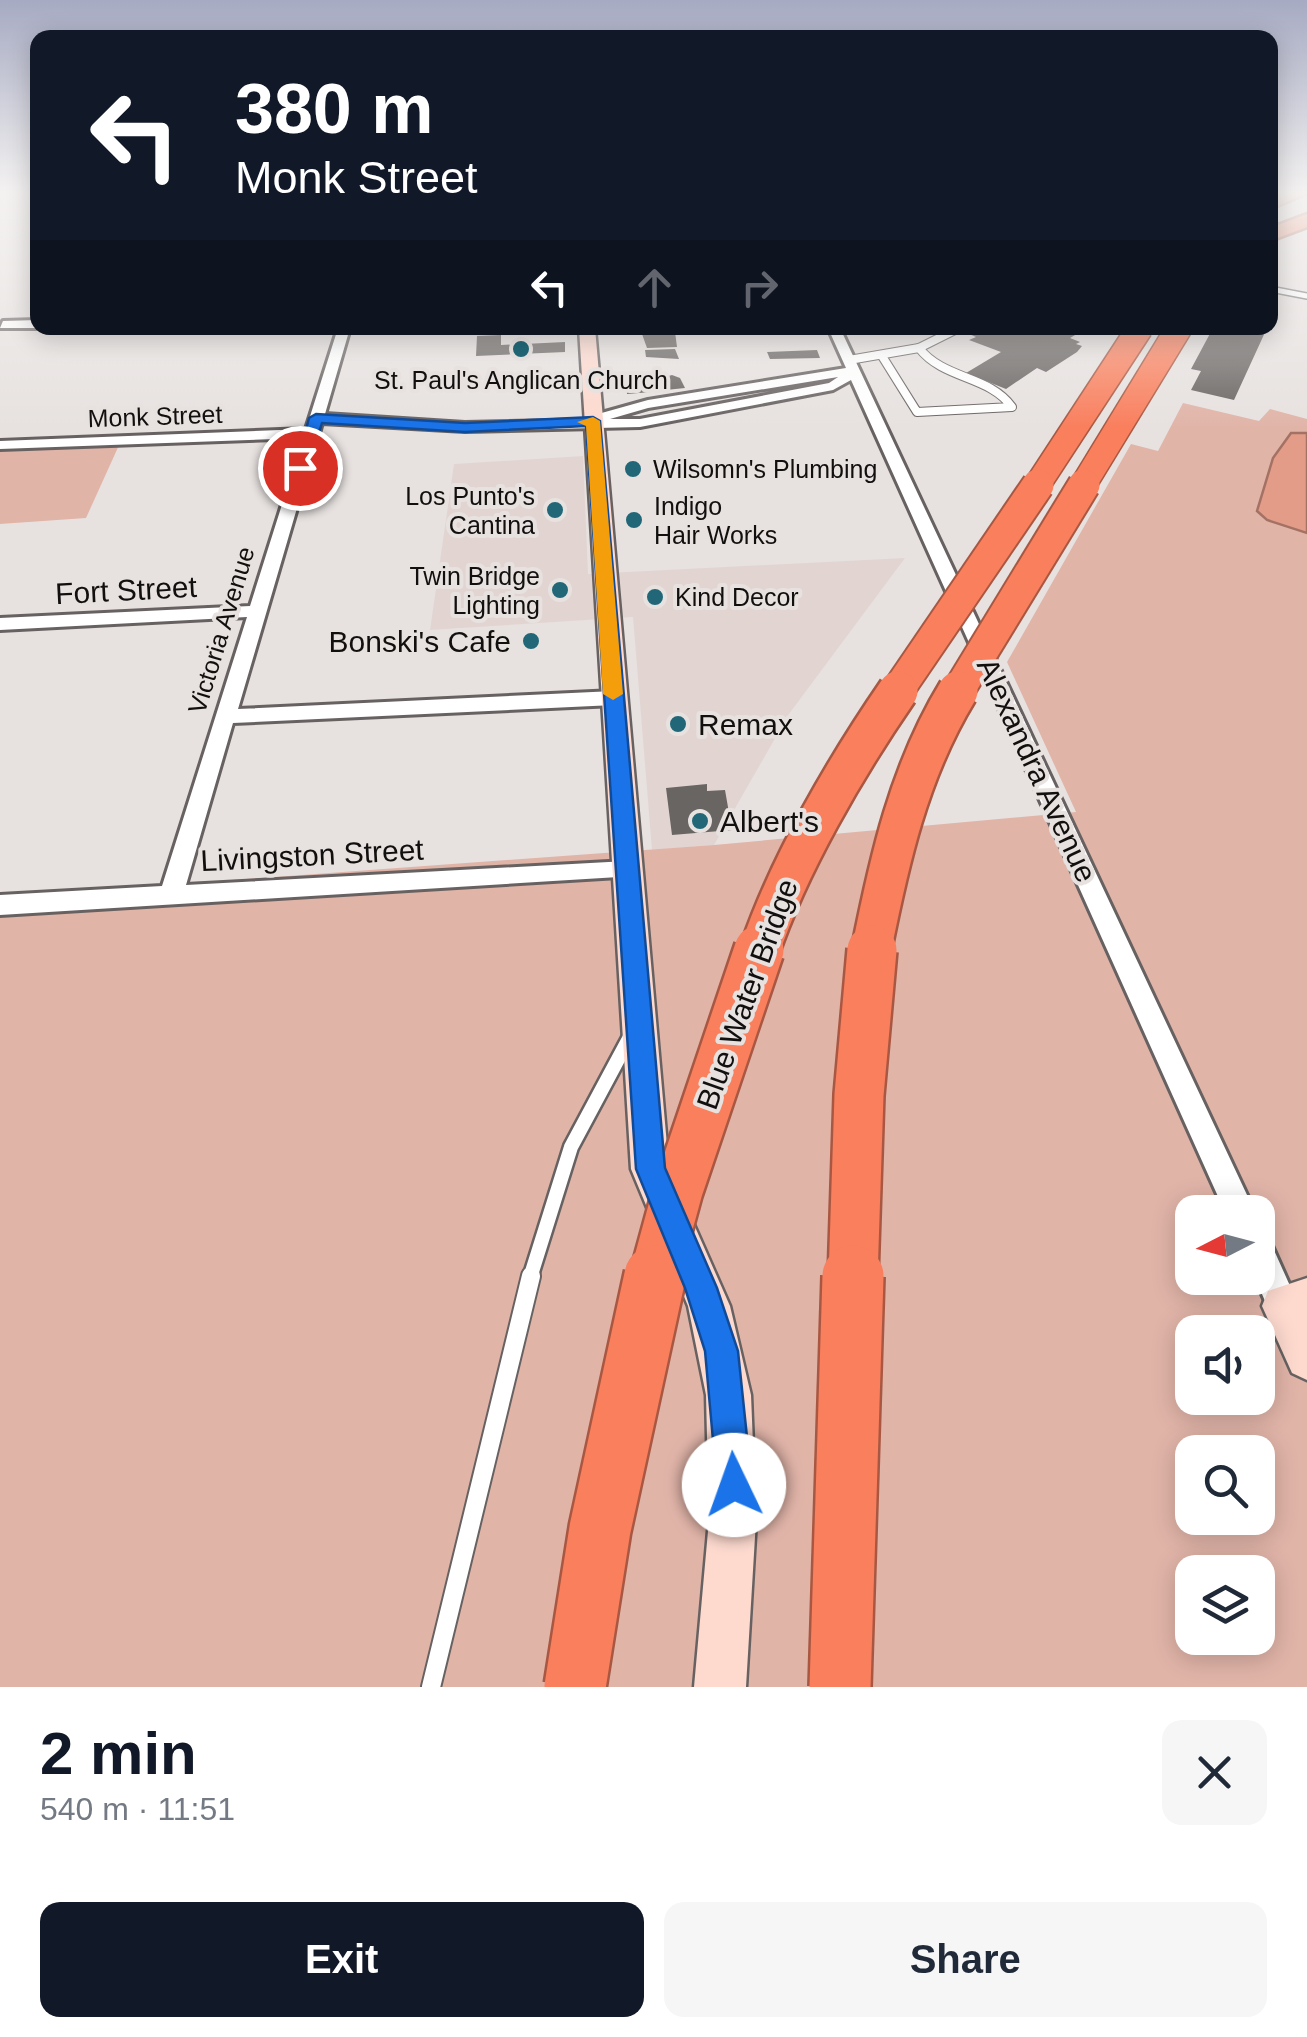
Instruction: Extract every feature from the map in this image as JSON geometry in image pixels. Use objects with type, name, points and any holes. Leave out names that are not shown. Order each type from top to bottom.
[{"type":"highway","name":"Blue Water Bridge","points":[[575,1687],[603,1512],[651,1289],[688,1157],[772,913],[868,735],[1136,335]]},
{"type":"highway","points":[[840,1687],[867,976],[890,860],[919,768],[952,701],[1174,335]]},
{"type":"street","points":[[3,325],[30,324]]},
{"type":"street","name":"Victoria Avenue","points":[[172,892],[342,335]]},
{"type":"street","points":[[587,335],[650,1169],[701,1288],[721,1351],[732,1430],[736,1512],[720,1687]]},
{"type":"street","name":"Alexandra Avenue","points":[[837,335],[1232,1195]]},
{"type":"street","name":"Monk Street","points":[[593,421],[626,407],[763,386],[851,366]]},
{"type":"street","name":"Monk Street","points":[[0,446],[314,426],[640,423],[832,386],[851,366]]},
{"type":"street","points":[[763,386],[773,400]]},
{"type":"street","points":[[694,398],[706,413]]},
{"type":"street","name":"Fort Street","points":[[0,624],[255,611]]},
{"type":"street","points":[[224,717],[614,698]]},
{"type":"street","name":"Livingston Street","points":[[0,905],[172,892],[627,870]]},
{"type":"street","points":[[1275,1274],[1295,1302],[1307,1358]]},
{"type":"lane","points":[[1278,290],[1307,294]]},
{"type":"lane","points":[[851,366],[919,348],[945,335]]},
{"type":"lane","points":[[882,356],[917,412],[1012,407],[999,391],[930,366],[919,348]]},
{"type":"lane","points":[[431,1687],[468,1516],[552,1193],[596,1085],[639,1024]]},
{"type":"shaded area","points":[[1183,403],[1259,421],[1270,409],[1307,419],[1307,1687],[0,1687],[0,897],[714,845],[1076,812],[1007,662],[1131,444],[1158,451]]},
{"type":"shaded area","points":[[1291,433],[1307,433],[1307,533],[1267,520],[1257,511],[1273,458]]},
{"type":"shaded area","points":[[120,443],[86,518],[0,524],[0,451]]},
{"type":"shaded area","points":[[583,456],[588,574],[905,558],[789,714],[714,845],[652,850],[633,617],[430,630],[454,464]]},
{"type":"building","name":"St. Paul's Anglican Church","points":[[501,335],[501,345],[565,342],[565,352],[476,356],[477,336]]},
{"type":"building","points":[[642,335],[675,335],[677,347],[647,348]]},
{"type":"building","points":[[972,335],[1075,335],[1070,338],[1082,346],[1046,372],[1037,368],[1006,389],[966,373],[1001,352],[969,340],[976,337]]},
{"type":"building","points":[[1209,335],[1264,335],[1234,400],[1191,390],[1201,371],[1191,369]]},
{"type":"building","points":[[675,349],[679,359],[646,357],[645,350]]},
{"type":"building","points":[[817,350],[820,358],[770,359],[767,352]]},
{"type":"building","points":[[672,375],[680,378],[685,388],[656,391],[652,381]]},
{"type":"building","points":[[626,379],[646,379],[651,392],[627,394]]},
{"type":"building","points":[[707,784],[707,791],[725,790],[732,830],[672,835],[666,788]]},
{"type":"slow traffic","points":[[584,422],[593,421],[613,694]]},
{"type":"place","name":"St. Paul's Anglican Church","points":[[521,349]]},
{"type":"place","name":"Wilsomn's Plumbing","points":[[633,469]]},
{"type":"place","name":"Los Punto's Cantina","points":[[555,510]]},
{"type":"place","name":"Indigo Hair Works","points":[[634,520]]},
{"type":"place","name":"Twin Bridge Lighting","points":[[560,590]]},
{"type":"place","name":"Kind Decor","points":[[655,597]]},
{"type":"place","name":"Bonski's Cafe","points":[[531,641]]},
{"type":"place","name":"Remax","points":[[678,724]]},
{"type":"place","name":"Albert's","points":[[700,821]]},
{"type":"route","points":[[300,468],[316,418],[465,427],[552,426],[593,421],[650,1169],[701,1288],[721,1351],[732,1430],[734,1485]]}]
